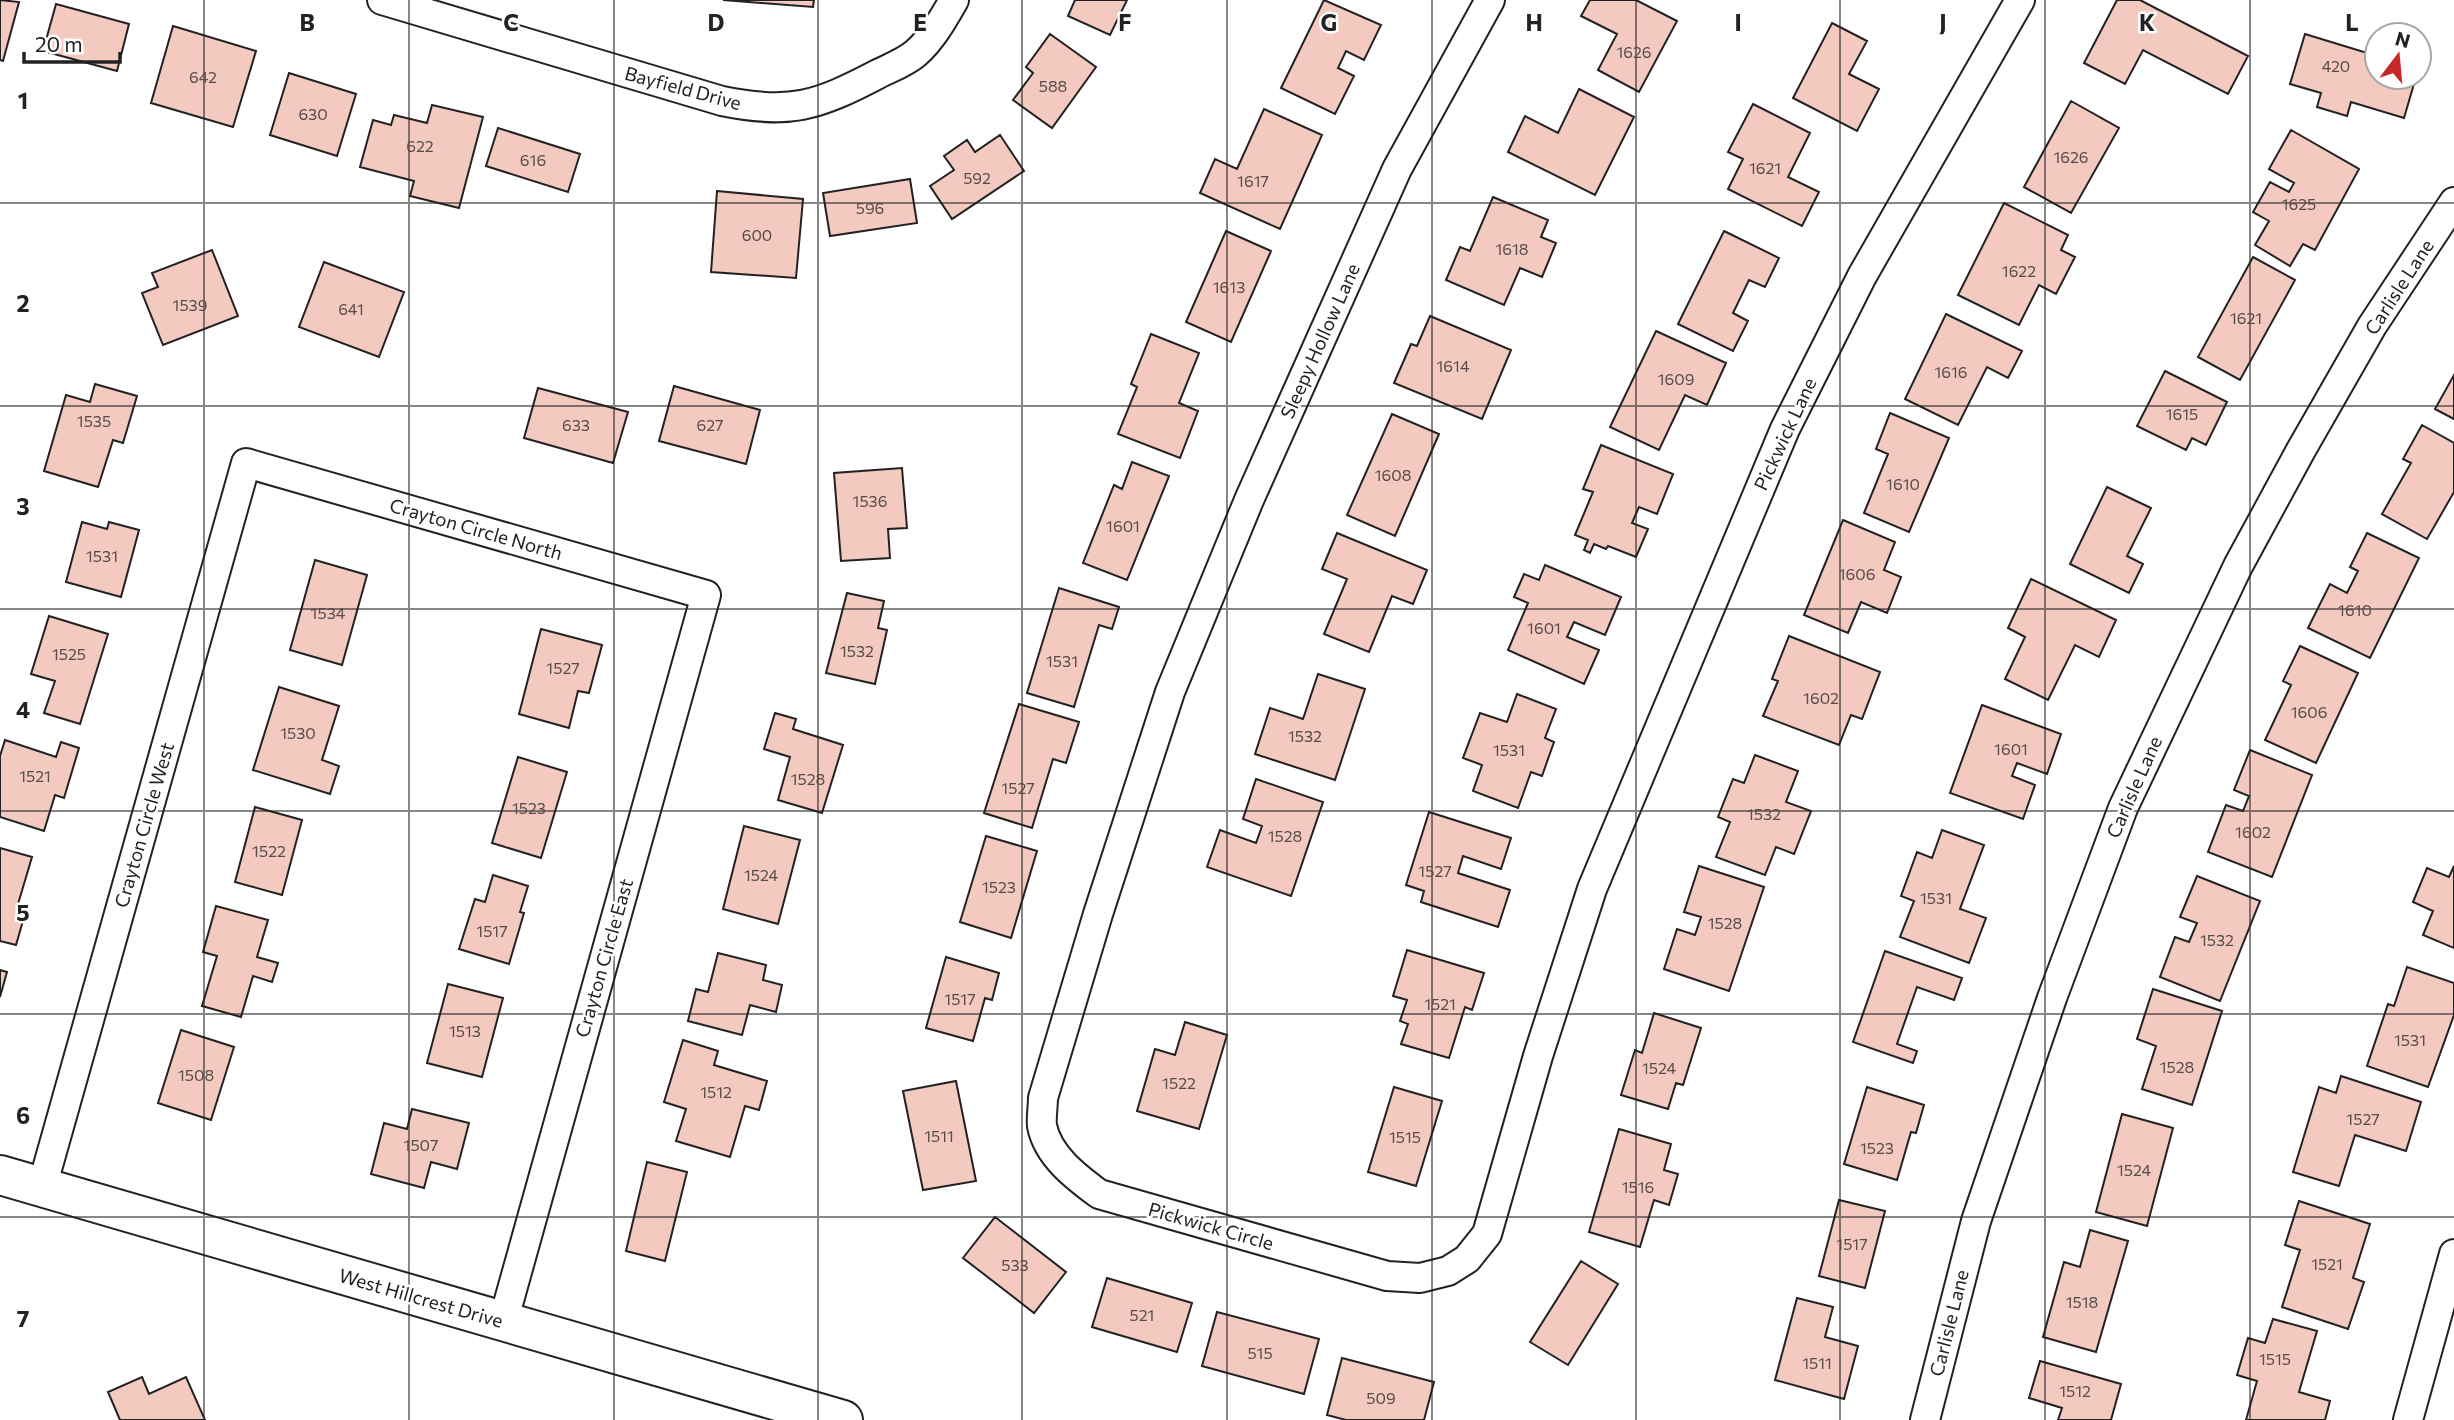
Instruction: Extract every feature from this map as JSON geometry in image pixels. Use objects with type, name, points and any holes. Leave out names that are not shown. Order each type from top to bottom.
[{"type":"street","name":"Bayfield Drive","points":[[382,0],[722,101],[760,109],[796,107],[829,99],[915,54],[937,29],[954,0]]},
{"type":"street","name":"Sleepy Hollow Lane","points":[[1170,692],[1249,500],[1392,182],[1490,0]]},
{"type":"street","name":"Pickwick Lane","points":[[1592,889],[1785,429],[1862,276],[2020,0]]},
{"type":"street","name":"Carlisle Lane","points":[[1925,1420],[1976,1221],[2052,998],[2123,808],[2238,566],[2301,450],[2372,326],[2454,202]]},
{"type":"street","name":"Crayton Circle North","points":[[246,463],[706,595]]},
{"type":"street","name":"Crayton Circle West","points":[[42,1187],[246,463]]},
{"type":"street","name":"Crayton Circle East","points":[[503,1322],[706,595]]},
{"type":"street","name":"Pickwick Circle","points":[[1170,692],[1098,914],[1043,1098],[1042,1126],[1056,1156],[1075,1177],[1099,1194],[1387,1276],[1420,1278],[1448,1271],[1467,1259],[1487,1234],[1538,1056],[1592,889]]},
{"type":"street","name":"West Hillcrest Drive","points":[[0,1175],[843,1420]]},
{"type":"street","points":[[2408,1420],[2454,1254]]},
{"type":"building","points":[[0,0],[19,2],[3,61],[0,60]]},
{"type":"building","points":[[723,0],[814,0],[813,7]]},
{"type":"building","points":[[1075,0],[1127,0],[1110,35],[1068,16]]},
{"type":"building","points":[[1324,0],[1381,25],[1364,60],[1346,51],[1338,68],[1354,76],[1335,114],[1281,88]]},
{"type":"building","points":[[1590,0],[1636,0],[1677,21],[1639,92],[1598,70],[1617,34],[1581,16]]},
{"type":"building","points":[[2117,0],[2140,0],[2248,56],[2228,94],[2143,50],[2125,84],[2084,63]]},
{"type":"building","points":[[56,4],[129,24],[117,71],[43,51]]},
{"type":"building","points":[[1832,23],[1867,41],[1849,74],[1879,89],[1857,131],[1793,98]]},
{"type":"building","points":[[173,26],[256,51],[233,127],[151,103]]},
{"type":"building","points":[[1050,34],[1096,67],[1052,128],[1013,100],[1033,73],[1026,67]]},
{"type":"building","points":[[2305,34],[2363,52],[2363,91],[2412,91],[2404,118],[2351,102],[2347,116],[2317,107],[2321,93],[2290,84]]},
{"type":"building","points":[[289,73],[356,94],[337,156],[270,135]]},
{"type":"building","points":[[1579,89],[1634,117],[1595,195],[1508,152],[1525,116],[1558,133]]},
{"type":"building","points":[[2071,101],[2119,128],[2071,213],[2024,187]]},
{"type":"building","points":[[1753,104],[1810,133],[1788,177],[1819,192],[1802,226],[1728,189],[1743,159],[1728,152]]},
{"type":"building","points":[[432,105],[483,117],[459,208],[410,196],[414,181],[360,167],[373,120],[391,125],[394,115],[427,123]]},
{"type":"building","points":[[1264,109],[1322,135],[1280,229],[1200,193],[1215,159],[1237,169]]},
{"type":"building","points":[[498,128],[580,154],[568,192],[486,166]]},
{"type":"building","points":[[2291,130],[2359,169],[2315,250],[2303,244],[2290,266],[2255,245],[2269,221],[2253,212],[2270,182],[2289,192],[2294,183],[2269,169]]},
{"type":"building","points":[[1000,135],[1024,171],[952,219],[930,186],[954,170],[944,156],[967,140],[975,152]]},
{"type":"building","points":[[910,179],[917,223],[830,236],[823,193]]},
{"type":"building","points":[[717,191],[803,199],[796,278],[711,272]]},
{"type":"building","points":[[1493,197],[1548,220],[1541,237],[1556,243],[1542,277],[1520,268],[1504,305],[1446,280],[1460,247],[1470,251]]},
{"type":"building","points":[[2004,203],[2068,235],[2061,250],[2075,257],[2056,294],[2039,285],[2019,325],[1958,295]]},
{"type":"building","points":[[1226,231],[1271,251],[1231,342],[1186,322]]},
{"type":"building","points":[[1724,231],[1779,258],[1765,287],[1749,280],[1733,313],[1748,321],[1733,351],[1678,324]]},
{"type":"building","points":[[212,250],[238,316],[163,345],[142,293],[158,287],[152,273]]},
{"type":"building","points":[[2253,257],[2295,280],[2240,380],[2198,357]]},
{"type":"building","points":[[324,262],[404,292],[379,357],[299,327]]},
{"type":"building","points":[[1946,314],[2022,351],[2008,378],[1987,367],[1958,425],[1905,399]]},
{"type":"building","points":[[1430,316],[1511,350],[1482,419],[1394,383],[1411,344],[1417,346]]},
{"type":"building","points":[[1656,331],[1726,363],[1707,405],[1685,395],[1659,450],[1610,427]]},
{"type":"building","points":[[1151,334],[1199,353],[1179,403],[1198,411],[1180,458],[1118,434],[1137,387],[1131,384]]},
{"type":"building","points":[[2165,371],[2227,402],[2206,445],[2192,438],[2186,450],[2137,426]]},
{"type":"building","points":[[2454,375],[2454,419],[2435,409]]},
{"type":"building","points":[[95,384],[137,396],[123,443],[113,440],[98,487],[44,471],[66,395],[90,402]]},
{"type":"building","points":[[674,386],[760,410],[746,464],[659,441]]},
{"type":"building","points":[[538,388],[628,412],[613,463],[524,438]]},
{"type":"building","points":[[1890,413],[1949,438],[1909,532],[1864,513],[1888,454],[1876,449]]},
{"type":"building","points":[[1392,414],[1439,434],[1395,536],[1347,515]]},
{"type":"building","points":[[2422,425],[2454,443],[2454,492],[2427,539],[2382,514],[2411,463],[2403,459]]},
{"type":"building","points":[[1601,445],[1673,474],[1657,514],[1639,507],[1632,523],[1648,529],[1636,557],[1608,546],[1606,549],[1594,544],[1590,553],[1584,550],[1588,540],[1575,535],[1593,492],[1583,489]]},
{"type":"building","points":[[1132,462],[1169,476],[1127,580],[1083,563],[1114,485],[1122,489]]},
{"type":"building","points":[[902,468],[907,528],[888,529],[890,558],[841,561],[834,473]]},
{"type":"building","points":[[2107,487],[2151,508],[2127,556],[2143,564],[2129,593],[2070,564]]},
{"type":"building","points":[[1843,520],[1895,542],[1884,570],[1901,577],[1887,613],[1861,602],[1848,633],[1804,615]]},
{"type":"building","points":[[82,522],[107,529],[109,522],[139,530],[121,597],[66,582]]},
{"type":"building","points":[[1337,533],[1427,570],[1413,604],[1392,596],[1369,652],[1324,634],[1347,579],[1322,569]]},
{"type":"building","points":[[2367,533],[2419,558],[2370,658],[2308,628],[2330,584],[2347,593],[2358,571],[2350,567]]},
{"type":"building","points":[[315,560],[367,575],[342,665],[290,650]]},
{"type":"building","points":[[1545,565],[1621,597],[1605,635],[1574,622],[1567,637],[1599,650],[1584,684],[1508,650],[1528,603],[1514,597],[1524,574],[1539,580]]},
{"type":"building","points":[[2031,579],[2116,620],[2099,657],[2075,645],[2048,700],[2005,679],[2025,637],[2008,628]]},
{"type":"building","points":[[1059,588],[1119,607],[1112,629],[1099,625],[1074,707],[1027,693]]},
{"type":"building","points":[[847,593],[884,601],[878,628],[887,630],[875,684],[826,673]]},
{"type":"building","points":[[49,616],[108,634],[80,724],[44,713],[55,681],[31,674]]},
{"type":"building","points":[[541,629],[602,645],[589,693],[578,691],[569,728],[519,714]]},
{"type":"building","points":[[1789,636],[1880,672],[1862,719],[1851,715],[1839,745],[1763,716],[1778,681],[1772,679]]},
{"type":"building","points":[[2300,646],[2358,673],[2316,763],[2265,740],[2291,685],[2283,681]]},
{"type":"building","points":[[1318,674],[1365,689],[1335,780],[1255,754],[1270,708],[1303,719]]},
{"type":"building","points":[[279,687],[339,706],[322,760],[339,766],[330,794],[253,770]]},
{"type":"building","points":[[1517,694],[1556,709],[1545,738],[1554,742],[1542,776],[1531,772],[1518,808],[1473,791],[1482,765],[1463,758],[1480,713],[1507,722]]},
{"type":"building","points":[[1019,704],[1079,722],[1066,763],[1053,759],[1032,828],[984,813]]},
{"type":"building","points":[[1982,705],[2061,734],[2047,774],[2017,763],[2012,776],[2035,785],[2023,819],[1950,793]]},
{"type":"building","points":[[775,713],[796,719],[793,729],[843,745],[822,813],[778,800],[790,757],[764,749]]},
{"type":"building","points":[[5,740],[56,757],[61,742],[79,748],[64,798],[55,795],[44,831],[0,817],[0,756]]},
{"type":"building","points":[[2250,750],[2312,775],[2272,877],[2208,852],[2226,805],[2243,811],[2249,796],[2234,790]]},
{"type":"building","points":[[1755,755],[1798,771],[1786,802],[1811,811],[1794,854],[1776,847],[1765,875],[1716,857],[1730,822],[1718,817],[1733,779],[1744,783]]},
{"type":"building","points":[[518,757],[567,772],[541,858],[492,843]]},
{"type":"building","points":[[1256,779],[1323,802],[1291,896],[1207,867],[1220,830],[1256,843],[1262,826],[1243,819]]},
{"type":"building","points":[[255,807],[302,820],[282,895],[235,882]]},
{"type":"building","points":[[1429,812],[1511,838],[1501,869],[1463,856],[1458,873],[1510,890],[1498,927],[1421,902],[1424,891],[1406,885]]},
{"type":"building","points":[[744,826],[800,840],[778,924],[723,909]]},
{"type":"building","points":[[1942,830],[1984,845],[1960,909],[1986,918],[1969,963],[1900,937],[1914,901],[1901,896],[1917,852],[1932,858]]},
{"type":"building","points":[[986,836],[1037,851],[1011,938],[960,922]]},
{"type":"building","points":[[0,848],[32,857],[18,904],[27,907],[16,945],[0,941]]},
{"type":"building","points":[[1699,866],[1764,887],[1729,991],[1664,969],[1677,929],[1695,935],[1701,917],[1684,912]]},
{"type":"building","points":[[2454,866],[2454,948],[2423,935],[2433,911],[2413,902],[2427,868],[2449,877]]},
{"type":"building","points":[[493,875],[528,886],[520,912],[524,913],[509,964],[459,949],[475,899],[485,902]]},
{"type":"building","points":[[2197,876],[2260,901],[2220,1001],[2160,977],[2175,937],[2189,942],[2197,923],[2180,917]]},
{"type":"building","points":[[216,906],[268,920],[257,957],[278,963],[272,982],[253,976],[241,1017],[202,1006],[217,956],[203,952]]},
{"type":"building","points":[[1407,950],[1484,973],[1472,1010],[1465,1007],[1449,1058],[1401,1044],[1408,1024],[1400,1021],[1407,1000],[1393,996]]},
{"type":"building","points":[[1885,951],[1962,978],[1954,1000],[1917,987],[1897,1044],[1917,1051],[1913,1063],[1853,1042]]},
{"type":"building","points":[[718,953],[766,965],[763,980],[782,985],[776,1012],[750,1005],[742,1035],[688,1021],[696,989],[708,992]]},
{"type":"building","points":[[946,957],[999,973],[992,1000],[985,998],[973,1041],[926,1028]]},
{"type":"building","points":[[2407,967],[2454,983],[2454,1015],[2428,1087],[2367,1066],[2388,1004],[2394,1006]]},
{"type":"building","points":[[0,970],[7,972],[0,997]]},
{"type":"building","points":[[448,984],[503,998],[482,1077],[427,1063]]},
{"type":"building","points":[[2153,989],[2222,1011],[2192,1105],[2142,1089],[2156,1046],[2137,1039]]},
{"type":"building","points":[[1654,1013],[1701,1028],[1683,1085],[1676,1083],[1668,1109],[1621,1095],[1635,1050],[1642,1053]]},
{"type":"building","points":[[1185,1022],[1227,1035],[1199,1129],[1137,1111],[1155,1049],[1175,1055]]},
{"type":"building","points":[[181,1030],[234,1047],[211,1120],[158,1103]]},
{"type":"building","points":[[683,1040],[718,1051],[714,1065],[767,1081],[759,1110],[745,1106],[730,1157],[676,1141],[686,1109],[664,1102]]},
{"type":"building","points":[[2341,1076],[2421,1102],[2406,1151],[2355,1135],[2339,1186],[2293,1172],[2319,1087],[2336,1093]]},
{"type":"building","points":[[956,1081],[976,1181],[923,1190],[903,1091]]},
{"type":"building","points":[[1394,1087],[1442,1101],[1416,1186],[1368,1172]]},
{"type":"building","points":[[1867,1087],[1924,1105],[1916,1133],[1911,1132],[1897,1180],[1844,1164]]},
{"type":"building","points":[[412,1109],[469,1123],[457,1169],[431,1162],[424,1188],[371,1174],[384,1123],[407,1129]]},
{"type":"building","points":[[2122,1114],[2173,1128],[2147,1226],[2096,1212]]},
{"type":"building","points":[[1619,1129],[1671,1144],[1664,1170],[1678,1174],[1669,1205],[1654,1200],[1640,1247],[1589,1232]]},
{"type":"building","points":[[647,1162],[687,1172],[665,1261],[626,1251]]},
{"type":"building","points":[[1839,1200],[1885,1211],[1865,1288],[1819,1276]]},
{"type":"building","points":[[2299,1201],[2370,1224],[2353,1278],[2364,1282],[2348,1329],[2282,1307],[2300,1250],[2285,1245]]},
{"type":"building","points":[[995,1217],[1066,1272],[1034,1313],[963,1258]]},
{"type":"building","points":[[2090,1230],[2128,1241],[2096,1352],[2043,1337],[2064,1262],[2080,1267]]},
{"type":"building","points":[[1581,1261],[1618,1284],[1568,1365],[1530,1342]]},
{"type":"building","points":[[1107,1278],[1192,1303],[1177,1352],[1092,1327]]},
{"type":"building","points":[[1797,1298],[1833,1307],[1825,1337],[1858,1346],[1844,1399],[1775,1380]]},
{"type":"building","points":[[1217,1312],[1319,1339],[1304,1394],[1202,1366]]},
{"type":"building","points":[[2273,1319],[2317,1331],[2299,1392],[2330,1401],[2325,1420],[2246,1420],[2257,1381],[2237,1375],[2248,1338],[2265,1343]]},
{"type":"building","points":[[1342,1358],[1434,1382],[1424,1420],[1346,1420],[1327,1415]]},
{"type":"building","points":[[2040,1361],[2121,1384],[2111,1420],[2058,1420],[2062,1408],[2029,1398]]},
{"type":"building","points":[[142,1377],[149,1394],[186,1377],[205,1420],[120,1420],[108,1392]]}]
